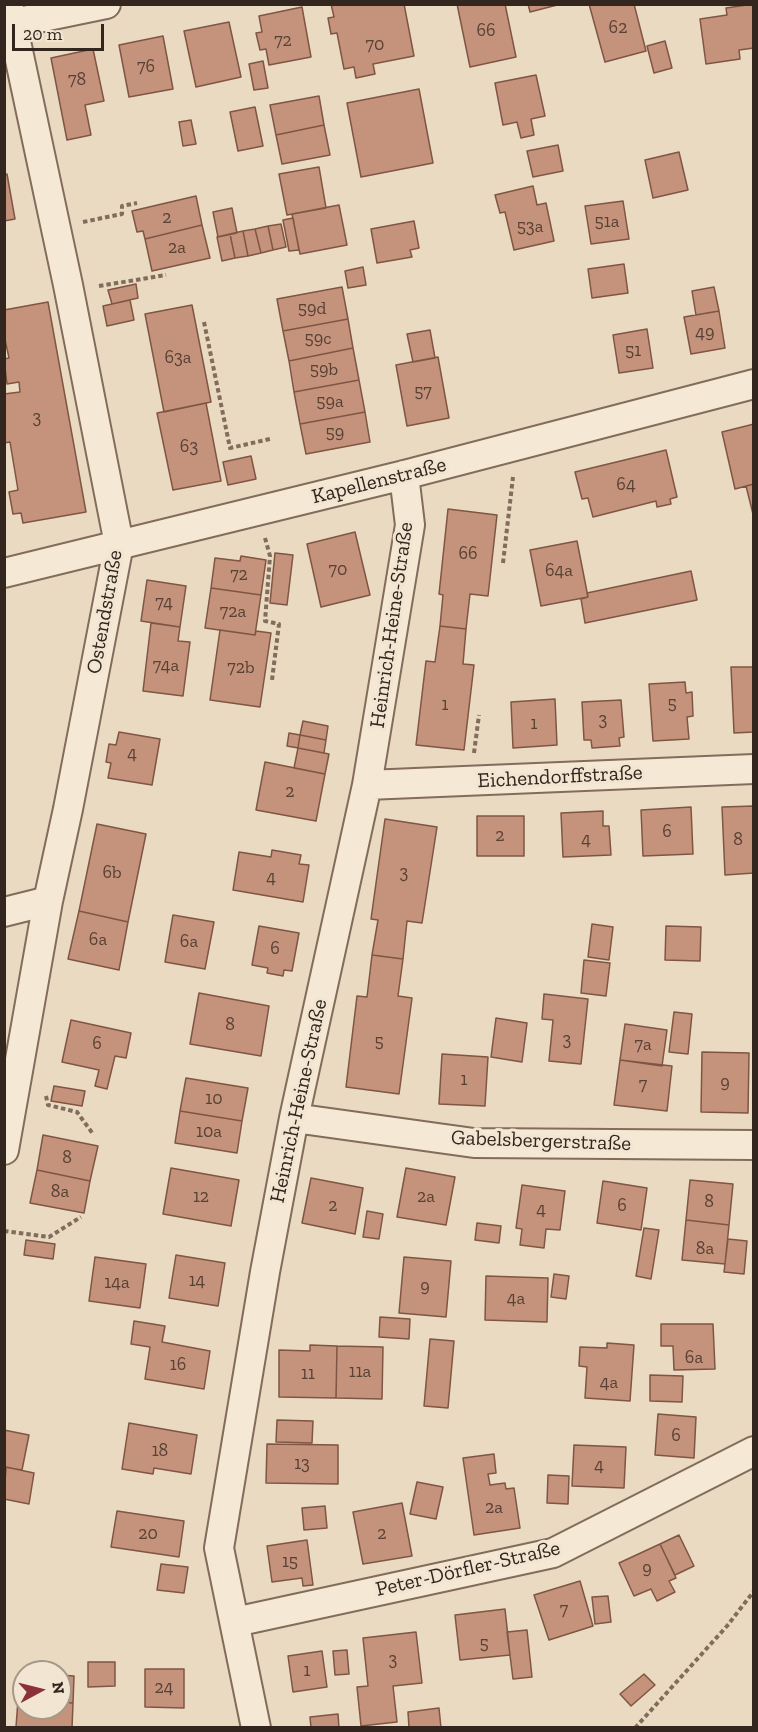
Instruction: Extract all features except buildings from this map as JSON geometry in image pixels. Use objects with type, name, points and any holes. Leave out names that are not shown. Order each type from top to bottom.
[{"type":"street","points":[[8,18],[106,4]]},
{"type":"street","name":"Ostendstraße","points":[[4,1150],[48,901],[70,801],[119,544],[56,228],[8,18]]},
{"type":"street","name":"Kapellenstraße","points":[[4,573],[404,475],[753,384]]},
{"type":"street","name":"Heinrich-Heine-Straße","points":[[256,1728],[219,1548],[264,1272],[294,1118],[367,785],[410,525],[404,475]]},
{"type":"street","name":"Eichendorffstraße","points":[[367,785],[753,769]]},
{"type":"street","points":[[4,912],[48,901]]},
{"type":"street","name":"Gabelsbergerstraße","points":[[294,1118],[474,1143],[753,1145]]},
{"type":"street","name":"Peter-Dörfler-Straße","points":[[235,1622],[553,1553],[753,1451]]},
{"type":"path","points":[[56,228],[122,214],[122,206],[137,203]]},
{"type":"path","points":[[69,292],[166,275]]},
{"type":"path","points":[[204,322],[230,448],[270,439]]},
{"type":"path","points":[[503,562],[517,446]]},
{"type":"path","points":[[257,511],[270,556],[265,621],[279,624],[272,680]]},
{"type":"path","points":[[471,781],[479,715]]},
{"type":"path","points":[[46,1096],[48,1105],[77,1112],[93,1134]]},
{"type":"path","points":[[4,1231],[49,1237],[81,1217]]},
{"type":"path","points":[[635,1728],[727,1626],[753,1591]]}]
